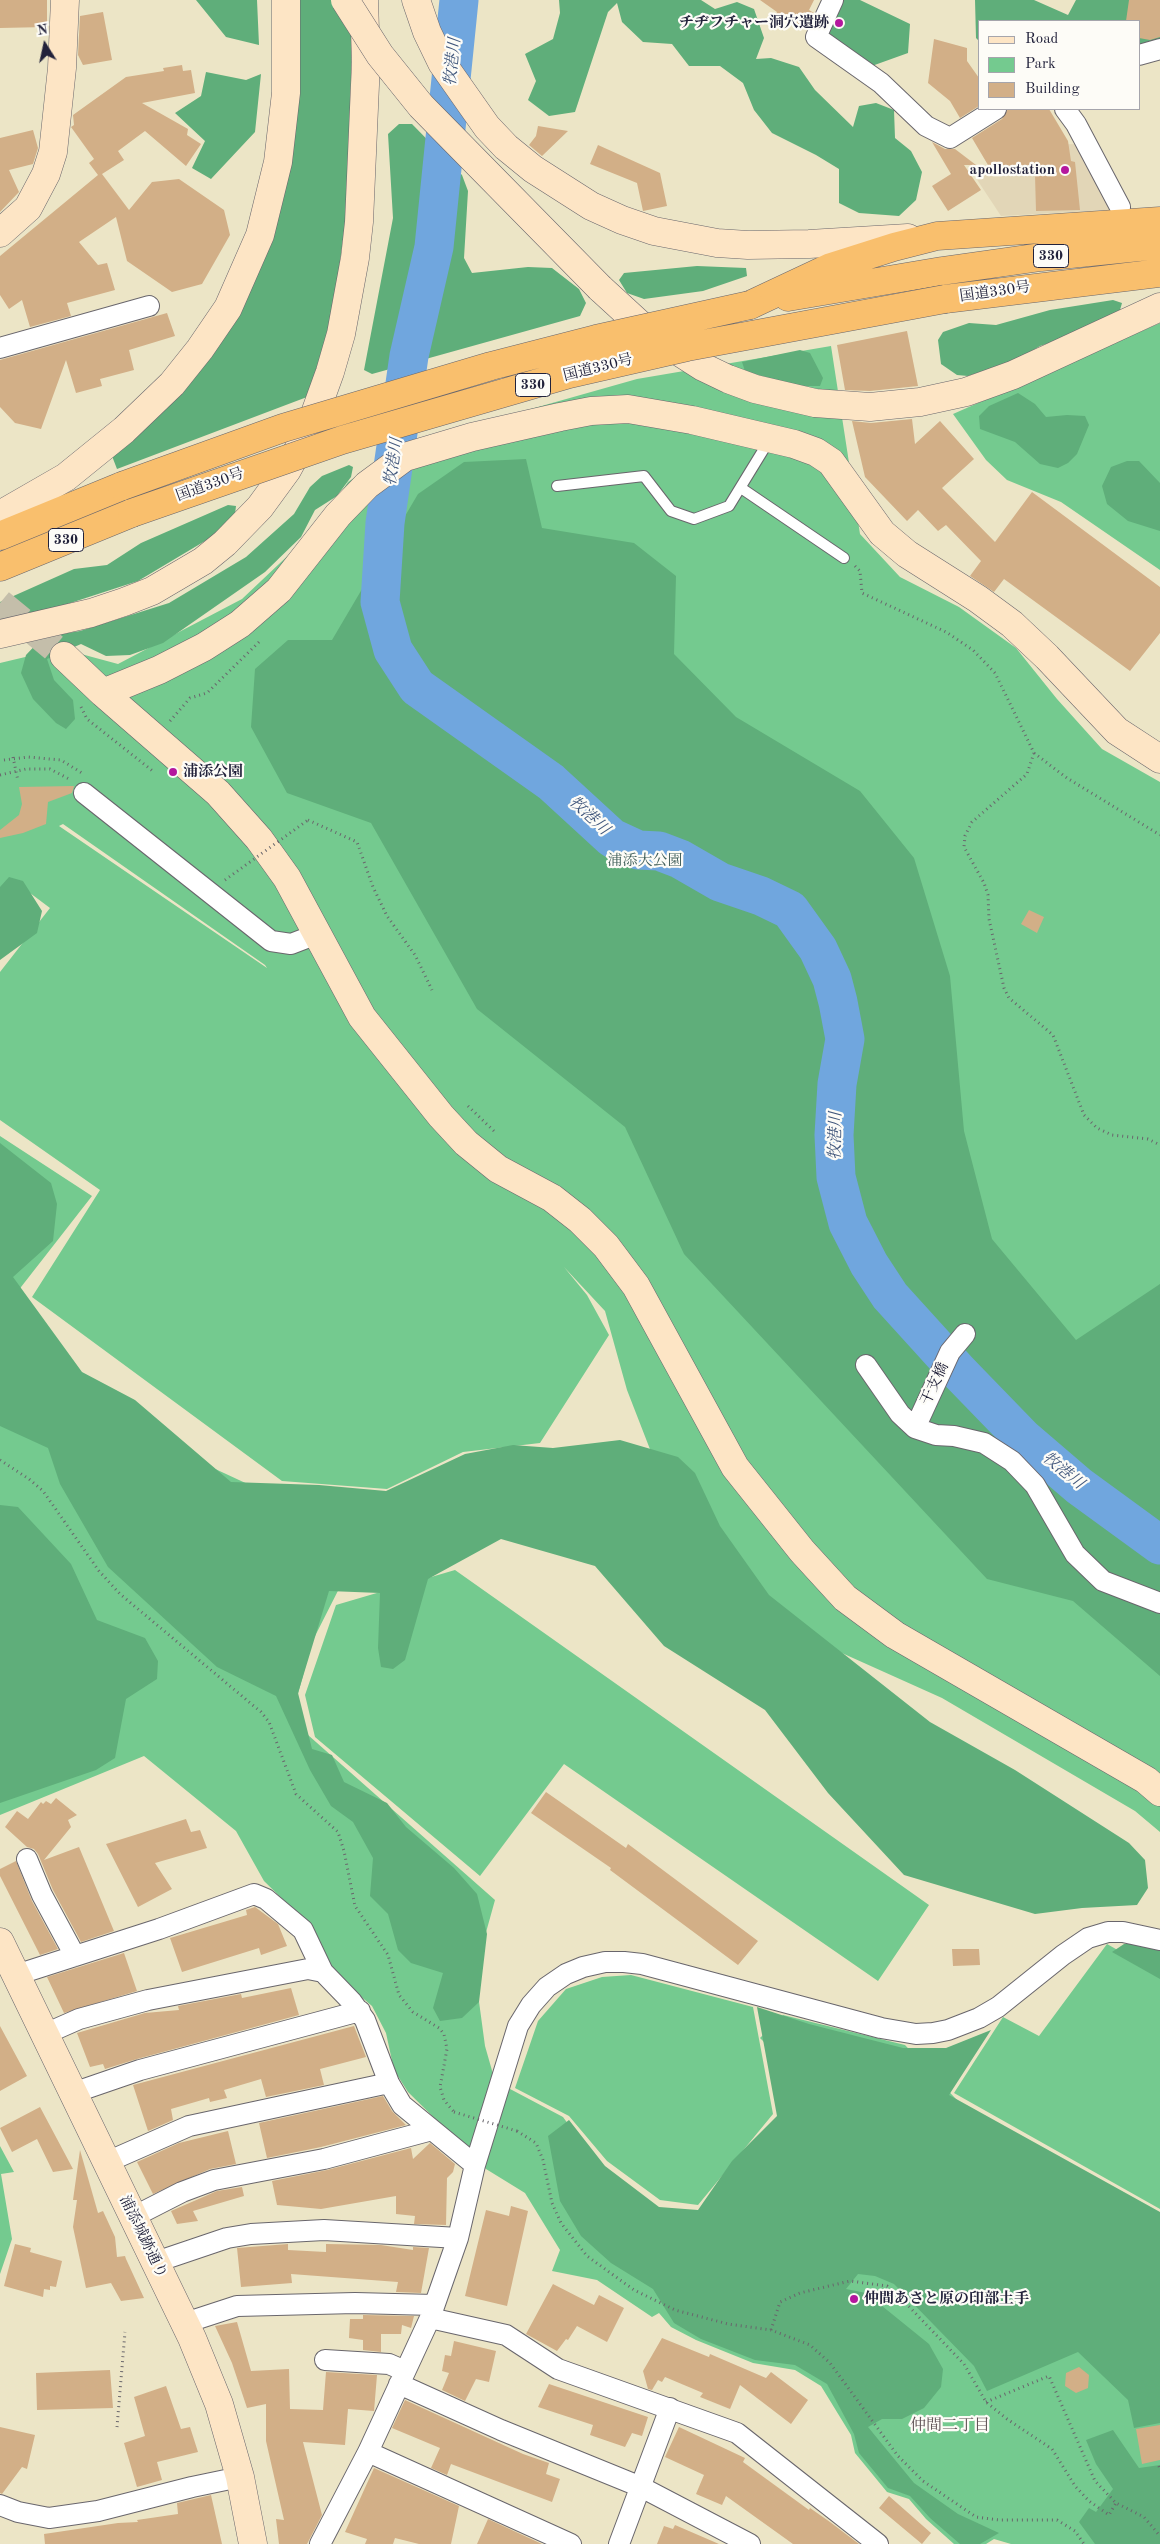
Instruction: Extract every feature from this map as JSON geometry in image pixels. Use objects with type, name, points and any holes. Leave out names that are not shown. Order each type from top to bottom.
[{"type":"highway","points":[[937,236],[1160,222]]},
{"type":"highway","name":"330","points":[[750,305],[831,267],[937,236]]},
{"type":"highway","name":"国道330号","points":[[0,536],[122,486],[284,428],[491,366],[596,339],[750,305],[942,271],[1160,245]]},
{"type":"highway","name":"国道330号","points":[[0,567],[132,513],[342,440],[569,374],[754,333],[945,299],[1160,273]]},
{"type":"main road","points":[[0,233],[28,208],[46,174],[53,152],[62,68],[65,0]]},
{"type":"main road","points":[[0,515],[66,477],[124,430],[172,384],[200,349],[228,308],[260,235],[278,162],[286,93],[286,0]]},
{"type":"main road","points":[[345,0],[380,55],[421,106],[600,288],[648,332],[703,367],[755,388],[816,403],[870,407],[920,402],[966,392],[1013,375],[1160,307]]},
{"type":"main road","points":[[0,634],[91,613],[124,602],[152,591],[203,561],[225,543],[260,508],[286,470],[309,430],[319,407],[338,344],[355,258],[359,222],[366,62],[364,0]]},
{"type":"main road","points":[[416,0],[427,32],[442,63],[486,127],[512,153],[560,188],[622,220],[687,239],[748,245],[823,244],[937,236]]},
{"type":"main road","points":[[103,693],[167,666],[204,647],[240,624],[280,590],[338,515],[367,485],[405,457],[472,437],[591,411],[628,409],[771,438],[816,452],[832,462],[882,533],[907,554],[978,599],[1012,624],[1047,657],[1117,731],[1160,759]]},
{"type":"main road","points":[[64,656],[103,693],[218,792],[259,839],[287,878],[362,1017],[441,1116],[466,1143],[498,1169],[552,1198],[580,1220],[606,1246],[636,1286],[735,1468],[802,1551],[845,1598],[895,1634],[1138,1775],[1160,1792]]},
{"type":"main road","name":"浦添城跡通り","points":[[0,1942],[185,2323],[219,2404],[240,2478],[253,2544]]},
{"type":"street","points":[[832,0],[816,37],[882,83],[926,126],[950,138],[994,110]]},
{"type":"street","points":[[1140,55],[1160,49]]},
{"type":"street","points":[[1066,110],[1076,124],[1120,207]]},
{"type":"street","points":[[0,348],[148,306]]},
{"type":"street","points":[[84,793],[271,941],[291,944],[317,934]]},
{"type":"street","name":"干支橋","points":[[918,1422],[950,1352],[965,1334]]},
{"type":"street","points":[[866,1365],[900,1414],[918,1422],[936,1435],[954,1436],[984,1443],[1012,1461],[1034,1485],[1066,1541],[1089,1568],[1104,1581],[1160,1603]]},
{"type":"street","points":[[27,1859],[42,1896],[75,1956]]},
{"type":"street","points":[[16,1975],[159,1929],[254,1894],[266,1899],[303,1930],[323,1972],[360,2011],[373,2037],[389,2083],[402,2105],[475,2165]]},
{"type":"street","points":[[320,2544],[368,2452],[432,2312],[458,2238],[475,2165],[518,2026],[531,2005],[547,1987],[566,1974],[583,1967],[605,1962],[642,1964],[881,2028],[916,2034],[948,2030],[980,2018],[1020,1991],[1078,1944],[1097,1934],[1123,1932],[1160,1940]]},
{"type":"street","points":[[45,2034],[79,2019],[148,2000],[308,1969],[323,1972]]},
{"type":"street","points":[[73,2093],[140,2070],[360,2011]]},
{"type":"street","points":[[106,2162],[189,2126],[389,2083]]},
{"type":"street","points":[[133,2217],[182,2192],[214,2180],[324,2159],[432,2130]]},
{"type":"street","points":[[156,2262],[227,2238],[251,2234],[324,2230],[458,2238]]},
{"type":"street","points":[[185,2323],[237,2306],[355,2303],[432,2312],[506,2335],[558,2369],[670,2408],[737,2434],[878,2544]]},
{"type":"street","points":[[325,2360],[389,2364],[402,2377],[501,2430],[641,2488],[750,2544]]},
{"type":"street","points":[[619,2544],[670,2408]]},
{"type":"street","points":[[368,2452],[571,2544]]},
{"type":"street","points":[[0,2505],[18,2512],[49,2518],[98,2511],[192,2487],[240,2478]]},
{"type":"lane","points":[[557,486],[644,476],[671,511],[694,519],[729,506],[771,438]]},
{"type":"lane","points":[[740,488],[844,558]]},
{"type":"path","points":[[844,558],[860,571],[862,593],[946,632],[973,650],[995,673],[1034,753],[1067,778],[1160,835]]},
{"type":"path","points":[[167,724],[190,698],[207,693],[262,639]]},
{"type":"path","points":[[1034,753],[1027,774],[972,822],[965,836],[964,846],[984,882],[988,894],[989,919],[1004,988],[1009,998],[1053,1035],[1084,1115],[1097,1128],[1112,1135],[1148,1139],[1160,1144]]},
{"type":"path","points":[[13,757],[18,781]]},
{"type":"path","points":[[0,775],[16,770],[50,769],[70,780],[84,793]]},
{"type":"path","points":[[225,880],[308,820],[357,842],[373,887],[387,916],[415,955],[432,990]]},
{"type":"path","points":[[273,834],[285,848]]},
{"type":"path","points":[[463,1102],[503,1140]]},
{"type":"path","points":[[0,1460],[29,1479],[43,1491],[99,1571],[120,1594],[261,1712],[269,1722],[296,1794],[338,1832],[344,1851],[355,1906],[388,1955],[399,1995],[413,2012],[439,2028],[447,2040],[446,2058],[440,2087],[444,2100],[454,2112],[518,2132],[536,2143],[543,2160],[552,2203],[561,2223],[587,2256],[634,2290],[670,2308],[710,2320],[771,2330],[796,2338],[820,2352],[830,2363],[898,2456],[923,2481],[966,2512],[987,2519],[1057,2520],[1075,2531],[1084,2544]]},
{"type":"path","points":[[771,2330],[780,2302],[800,2293],[850,2281],[887,2286],[964,2364],[986,2402],[1007,2419],[1052,2449],[1069,2478],[1089,2501],[1109,2515],[1116,2503]]},
{"type":"path","points":[[118,2427],[125,2332]]},
{"type":"path","points":[[986,2402],[1049,2376],[1095,2481],[1116,2503],[1144,2517],[1160,2536]]},
{"type":"shaded area","points":[[1083,144],[1109,210],[1001,216],[974,175],[1022,145]]},
{"type":"green space","points":[[196,0],[257,0],[259,45],[226,37]]},
{"type":"green space","points":[[296,0],[331,0],[352,36],[348,202],[333,314],[320,365],[307,397],[117,469],[112,456],[241,305]]},
{"type":"green space","points":[[559,0],[701,0],[715,9],[737,2],[754,9],[764,38],[756,59],[771,58],[799,67],[815,90],[853,127],[859,106],[876,103],[894,110],[895,138],[911,151],[922,172],[916,200],[899,216],[859,213],[839,203],[839,169],[772,133],[754,110],[743,83],[720,66],[689,66],[672,44],[643,42],[622,22],[617,3],[608,12],[575,112],[549,116],[528,100],[536,81],[525,54],[553,39],[560,13]]},
{"type":"green space","points":[[840,0],[860,0],[910,24],[908,53],[869,67],[823,35]]},
{"type":"green space","points":[[975,0],[1034,0],[1068,15],[1076,0],[1160,0],[1160,41],[1140,45],[1140,20],[978,20],[978,40],[976,38]]},
{"type":"green space","points":[[206,72],[246,80],[261,74],[255,132],[211,179],[192,168],[205,141],[175,113],[201,96]]},
{"type":"green space","points":[[399,124],[412,124],[462,175],[468,191],[464,258],[472,273],[528,267],[552,268],[579,289],[586,303],[580,316],[372,374],[364,370],[393,218],[388,134]]},
{"type":"green space","points":[[697,266],[746,268],[747,276],[703,291],[644,299],[627,293],[619,280],[624,273]]},
{"type":"green space","points":[[1113,300],[1122,303],[1120,310],[1086,331],[1040,346],[1015,361],[968,376],[957,375],[941,364],[938,340],[943,332],[969,323],[996,325],[1050,310]]},
{"type":"green space","points":[[1160,323],[1160,570],[1061,502],[1007,480],[986,460],[953,414]]},
{"type":"green space","name":"浦添大公園","points":[[831,346],[860,534],[900,577],[959,607],[1016,648],[1057,699],[1102,749],[1160,782],[1160,1832],[1135,1811],[942,1698],[824,1645],[716,1561],[667,1493],[627,1390],[605,1311],[564,1267],[587,1295],[609,1335],[540,1443],[463,1452],[387,1489],[282,1481],[32,1297],[100,1190],[0,1120],[0,972],[50,908],[10,878],[0,908],[0,663],[42,653],[81,654],[118,664],[242,599],[316,529],[348,482],[400,446],[637,379]],"holes":[[[63,824],[267,968],[59,826]]]},
{"type":"green space","points":[[800,350],[810,353],[823,378],[820,386],[799,386],[745,371],[742,362]]},
{"type":"green space","points":[[1018,393],[1035,404],[1046,417],[1085,416],[1089,425],[1077,454],[1068,463],[1058,468],[1040,464],[1015,442],[980,429],[979,416],[989,406]]},
{"type":"green space","points":[[526,459],[542,528],[634,543],[676,576],[674,654],[736,717],[860,791],[914,858],[950,976],[964,1131],[992,1239],[1076,1340],[1160,1284],[1160,1676],[1073,1601],[987,1579],[684,1254],[625,1127],[477,1009],[371,823],[287,793],[251,727],[255,669],[288,640],[332,640],[418,494],[464,462]]},
{"type":"green space","points":[[1127,461],[1139,461],[1160,483],[1160,531],[1128,521],[1107,504],[1102,486],[1111,467]]},
{"type":"green space","points":[[349,465],[353,467],[351,477],[337,496],[315,510],[301,537],[265,572],[163,643],[130,655],[106,656],[81,644],[47,659],[54,680],[73,700],[75,719],[66,729],[56,723],[33,699],[21,673],[26,655],[43,637],[80,631],[169,603],[246,557],[294,514],[310,487],[322,476]]},
{"type":"green space","points":[[228,505],[236,506],[235,514],[210,538],[138,581],[55,608],[0,619],[0,602],[74,569],[107,565],[141,543]]},
{"type":"green space","points":[[9,877],[23,881],[42,911],[37,933],[0,960],[0,887]]},
{"type":"green space","points":[[0,1136],[92,1196],[0,1314]]},
{"type":"green space","points":[[0,1143],[51,1183],[57,1204],[53,1241],[13,1277],[82,1372],[135,1400],[231,1482],[319,1485],[386,1491],[465,1454],[513,1445],[553,1448],[620,1440],[678,1457],[695,1473],[720,1526],[769,1595],[930,1722],[1015,1770],[1129,1843],[1145,1860],[1148,1888],[1137,1905],[1082,1908],[1035,1914],[904,1875],[828,1793],[765,1710],[664,1646],[595,1566],[501,1539],[428,1579],[405,1660],[393,1669],[381,1667],[378,1648],[380,1593],[329,1591],[298,1693],[312,1749],[332,1755],[344,1782],[387,1803],[406,1827],[454,1868],[477,1894],[487,1934],[479,2002],[462,2018],[440,2021],[433,2008],[443,1973],[411,1963],[398,1950],[388,1914],[370,1896],[373,1858],[353,1822],[331,1806],[310,1770],[276,1696],[217,1667],[108,1567],[60,1484],[48,1448],[0,1426]]},
{"type":"green space","points":[[0,1331],[142,1435],[267,1493],[349,1569],[312,1642],[291,1720],[495,1900],[475,1972],[485,2046],[495,2081],[563,2117],[640,2223],[721,2246],[813,2091],[760,2038],[783,2015],[905,2045],[1022,2169],[1160,2251],[1160,2544],[1011,2544],[994,2539],[986,2544],[954,2544],[926,2519],[909,2499],[887,2492],[855,2453],[851,2435],[821,2386],[795,2370],[753,2363],[696,2340],[671,2327],[659,2313],[652,2317],[597,2280],[552,2271],[560,2250],[525,2193],[486,2169],[408,2092],[394,2070],[386,2033],[372,2006],[339,1978],[329,1964],[312,1928],[264,1881],[236,1831],[144,1756],[0,1815]]},
{"type":"green space","points":[[0,1505],[18,1507],[71,1564],[97,1620],[145,1638],[158,1661],[157,1679],[126,1699],[115,1758],[96,1770],[0,1803]]},
{"type":"green space","points":[[455,1570],[929,1905],[878,1981],[564,1764],[480,1876],[315,1737],[305,1695],[336,1605]]},
{"type":"green space","points":[[1149,1943],[1160,1946],[1160,1979],[1112,1952],[1124,1944]]},
{"type":"green space","points":[[1107,1944],[1160,1974],[1160,2209],[954,2093],[1003,2017],[1039,2036]]},
{"type":"green space","points":[[631,1975],[753,2007],[773,2114],[698,2205],[660,2200],[607,2161],[569,2116],[515,2088],[538,2021],[566,1989],[602,1977]]},
{"type":"green space","points":[[757,2007],[809,2024],[903,2048],[946,2048],[991,2030],[949,2095],[1160,2212],[1160,2423],[1134,2428],[1128,2400],[1078,2352],[987,2391],[974,2366],[894,2284],[875,2276],[858,2274],[846,2289],[866,2293],[929,2344],[943,2369],[941,2387],[924,2408],[902,2419],[882,2419],[868,2427],[914,2483],[958,2514],[999,2533],[980,2544],[960,2544],[930,2518],[910,2496],[888,2488],[859,2453],[854,2434],[827,2384],[795,2365],[755,2360],[701,2339],[674,2323],[653,2289],[611,2263],[581,2236],[560,2201],[548,2136],[569,2120],[605,2166],[659,2207],[698,2210],[732,2161],[777,2116]]},
{"type":"green space","points":[[0,2146],[14,2172],[1,2174],[12,2239],[0,2274]]},
{"type":"green space","points":[[1113,2430],[1139,2468],[1160,2465],[1160,2544],[1095,2544],[1079,2522],[1089,2508],[1096,2512],[1113,2489],[1096,2464],[1086,2440]]},
{"type":"building","points":[[0,0],[47,0],[47,27],[0,28]]},
{"type":"building","points":[[760,0],[814,0],[809,10],[814,13],[807,29],[776,15],[777,12]]},
{"type":"building","points":[[1129,0],[1160,0],[1160,37],[1150,40],[1140,38],[1140,20],[1126,20]]},
{"type":"building","points":[[103,12],[112,60],[83,65],[78,55],[80,16]]},
{"type":"building","points":[[934,39],[967,48],[967,61],[978,77],[978,107],[960,118],[950,101],[928,83]]},
{"type":"building","points":[[182,65],[183,71],[191,70],[195,93],[142,103],[188,129],[187,135],[201,144],[186,166],[145,131],[118,151],[124,160],[102,174],[129,210],[152,182],[179,179],[224,210],[230,235],[202,284],[172,292],[127,261],[116,217],[79,242],[98,265],[107,263],[115,290],[67,303],[71,316],[30,327],[22,300],[9,309],[0,295],[0,256],[98,175],[89,163],[94,159],[71,127],[74,125],[73,115],[126,77],[164,71],[163,68]]},
{"type":"building","points":[[1007,110],[1050,110],[1068,141],[1071,161],[1075,162],[1080,210],[1036,211],[1035,175],[1023,175],[1022,166],[988,165],[972,138],[1002,119]]},
{"type":"building","points":[[538,126],[568,131],[542,156],[529,145],[536,136]]},
{"type":"building","points":[[33,130],[38,148],[33,164],[9,170],[19,192],[0,212],[0,138]]},
{"type":"building","points":[[932,142],[945,149],[955,149],[976,165],[964,165],[981,190],[948,211],[932,186],[951,174]]},
{"type":"building","points":[[598,145],[660,173],[667,206],[643,211],[637,183],[590,164]]},
{"type":"building","points":[[167,313],[175,336],[129,350],[134,370],[100,379],[102,386],[76,393],[66,360],[41,429],[15,423],[0,407],[0,360]]},
{"type":"building","points":[[907,331],[918,386],[870,391],[845,390],[837,345]]},
{"type":"building","points":[[912,419],[915,444],[940,421],[974,459],[942,488],[995,542],[1032,492],[1160,587],[1160,633],[1130,671],[1004,579],[994,592],[970,576],[981,561],[946,525],[938,531],[918,510],[907,521],[865,477],[852,421],[871,423]]},
{"type":"building","points":[[74,786],[72,793],[48,802],[46,824],[23,833],[0,838],[0,830],[19,815],[22,804],[19,787]]},
{"type":"building","points":[[1029,910],[1044,917],[1037,933],[1021,924]]},
{"type":"building","points":[[546,1792],[626,1848],[628,1844],[758,1941],[738,1965],[610,1870],[611,1868],[531,1813]]},
{"type":"building","points":[[56,1798],[77,1815],[68,1820],[71,1827],[44,1860],[79,1847],[114,1931],[81,1942],[53,1890],[38,1854],[34,1849],[27,1847],[5,1827],[17,1811],[28,1819],[41,1802],[43,1804],[46,1801],[51,1804]]},
{"type":"building","points":[[186,1819],[191,1832],[200,1830],[207,1848],[155,1863],[172,1889],[138,1907],[106,1844]]},
{"type":"building","points":[[16,1861],[32,1901],[58,1949],[40,1955],[0,1876],[0,1869]]},
{"type":"building","points":[[255,1907],[278,1924],[287,1946],[261,1955],[259,1948],[182,1972],[170,1938],[247,1915],[246,1910]]},
{"type":"building","points":[[952,1949],[979,1949],[980,1965],[953,1966]]},
{"type":"building","points":[[124,1953],[137,1991],[64,2013],[47,1977]]},
{"type":"building","points":[[291,1988],[299,2015],[105,2069],[103,2064],[90,2067],[77,2033],[145,2013],[179,2010],[178,2006],[241,1994],[242,1998]]},
{"type":"building","points":[[0,2026],[27,2076],[0,2091]]},
{"type":"building","points":[[354,2026],[366,2057],[320,2069],[324,2085],[266,2097],[261,2079],[224,2090],[227,2098],[210,2102],[209,2098],[171,2109],[173,2120],[148,2131],[133,2085]]},
{"type":"building","points":[[383,2096],[392,2111],[406,2125],[321,2147],[267,2158],[259,2123]]},
{"type":"building","points":[[40,2107],[73,2169],[53,2172],[37,2139],[12,2152],[0,2128]]},
{"type":"building","points":[[228,2131],[236,2164],[210,2169],[153,2194],[137,2162],[179,2143]]},
{"type":"building","points":[[430,2143],[455,2164],[453,2172],[447,2178],[446,2225],[414,2224],[415,2216],[396,2214],[396,2196],[321,2209],[277,2205],[272,2181],[327,2170],[411,2148],[413,2159]]},
{"type":"building","points":[[80,2150],[98,2213],[103,2211],[115,2237],[117,2257],[125,2256],[144,2298],[121,2301],[111,2283],[86,2288],[73,2227],[77,2200],[73,2200]]},
{"type":"building","points":[[242,2187],[244,2196],[193,2211],[198,2221],[177,2224],[171,2211],[217,2191]]},
{"type":"building","points":[[511,2206],[528,2211],[507,2306],[465,2296],[486,2210],[509,2216]]},
{"type":"building","points":[[15,2244],[31,2248],[30,2252],[62,2261],[56,2287],[50,2286],[50,2290],[44,2289],[43,2297],[4,2286]]},
{"type":"building","points":[[288,2244],[288,2250],[326,2252],[326,2244],[381,2245],[413,2250],[413,2247],[429,2248],[421,2293],[396,2292],[398,2282],[291,2274],[292,2283],[241,2287],[237,2248]]},
{"type":"building","points":[[553,2284],[594,2305],[599,2295],[624,2308],[607,2342],[577,2326],[568,2340],[566,2339],[557,2351],[526,2334]]},
{"type":"building","points":[[363,2315],[414,2316],[411,2328],[402,2325],[401,2334],[381,2334],[381,2352],[363,2350],[363,2340],[349,2338],[350,2319],[363,2319]]},
{"type":"building","points":[[237,2322],[251,2371],[289,2369],[290,2409],[323,2410],[326,2372],[377,2375],[374,2411],[348,2409],[345,2445],[303,2442],[322,2515],[307,2544],[279,2544],[276,2519],[284,2520],[266,2441],[266,2404],[247,2408],[232,2363],[215,2326]]},
{"type":"building","points":[[662,2338],[709,2357],[710,2354],[766,2378],[771,2372],[808,2400],[791,2424],[740,2385],[730,2409],[700,2397],[703,2393],[665,2377],[662,2382],[658,2380],[652,2390],[648,2389],[643,2371]]},
{"type":"building","points":[[454,2341],[496,2351],[489,2382],[476,2379],[465,2401],[442,2390],[449,2373],[442,2371],[445,2355],[451,2356]]},
{"type":"building","points":[[1079,2367],[1089,2375],[1088,2388],[1076,2393],[1065,2386],[1066,2373]]},
{"type":"building","points":[[110,2370],[113,2408],[37,2410],[36,2373]]},
{"type":"building","points":[[549,2384],[648,2417],[642,2436],[632,2433],[625,2447],[590,2435],[593,2425],[538,2407]]},
{"type":"building","points":[[166,2386],[181,2429],[190,2427],[198,2452],[157,2462],[162,2480],[137,2487],[124,2443],[145,2436],[134,2397]]},
{"type":"building","points":[[405,2400],[523,2454],[549,2463],[546,2474],[560,2479],[552,2502],[451,2464],[447,2475],[431,2468],[440,2448],[392,2428]]},
{"type":"building","points":[[1160,2425],[1160,2460],[1142,2464],[1136,2429]]},
{"type":"building","points":[[0,2427],[35,2435],[27,2469],[22,2467],[2,2494],[0,2493]]},
{"type":"building","points":[[679,2427],[745,2458],[743,2462],[859,2544],[793,2544],[726,2496],[722,2505],[696,2494],[704,2475],[665,2457]]},
{"type":"building","points":[[374,2468],[459,2506],[451,2544],[419,2544],[395,2538],[393,2544],[365,2544],[367,2539],[345,2532]]},
{"type":"building","points":[[211,2495],[222,2544],[45,2544],[44,2534],[118,2523],[138,2522],[137,2520],[178,2514],[177,2503]]},
{"type":"building","points":[[889,2496],[931,2533],[922,2544],[879,2508]]},
{"type":"building","points":[[488,2519],[542,2544],[477,2544]]},
{"type":"building","points":[[675,2525],[719,2544],[657,2544],[664,2526],[673,2529]]},
{"type":"waterway","name":"牧港川","points":[[459,0],[434,247],[409,356],[385,523],[380,602],[393,650],[417,687],[551,782],[612,838],[638,850],[659,851],[680,859],[720,882],[761,896],[790,910],[818,949],[832,979],[838,1002],[845,1039],[837,1084],[834,1135],[836,1177],[848,1223],[869,1264],[890,1296],[959,1372],[1023,1438],[1079,1486],[1160,1545]]},
{"type":"tunnel","points":[[0,603],[64,656]]},
{"type":"place","name":"チヂフチャー洞穴遺跡","points":[[839,23]]},
{"type":"place","name":"apollostation","points":[[1065,170]]},
{"type":"place","name":"浦添公園","points":[[173,772]]},
{"type":"place","name":"仲間あさと原の印部土手","points":[[854,2299]]},
{"type":"district","name":"仲間二丁目","points":[[950,2426]]}]
